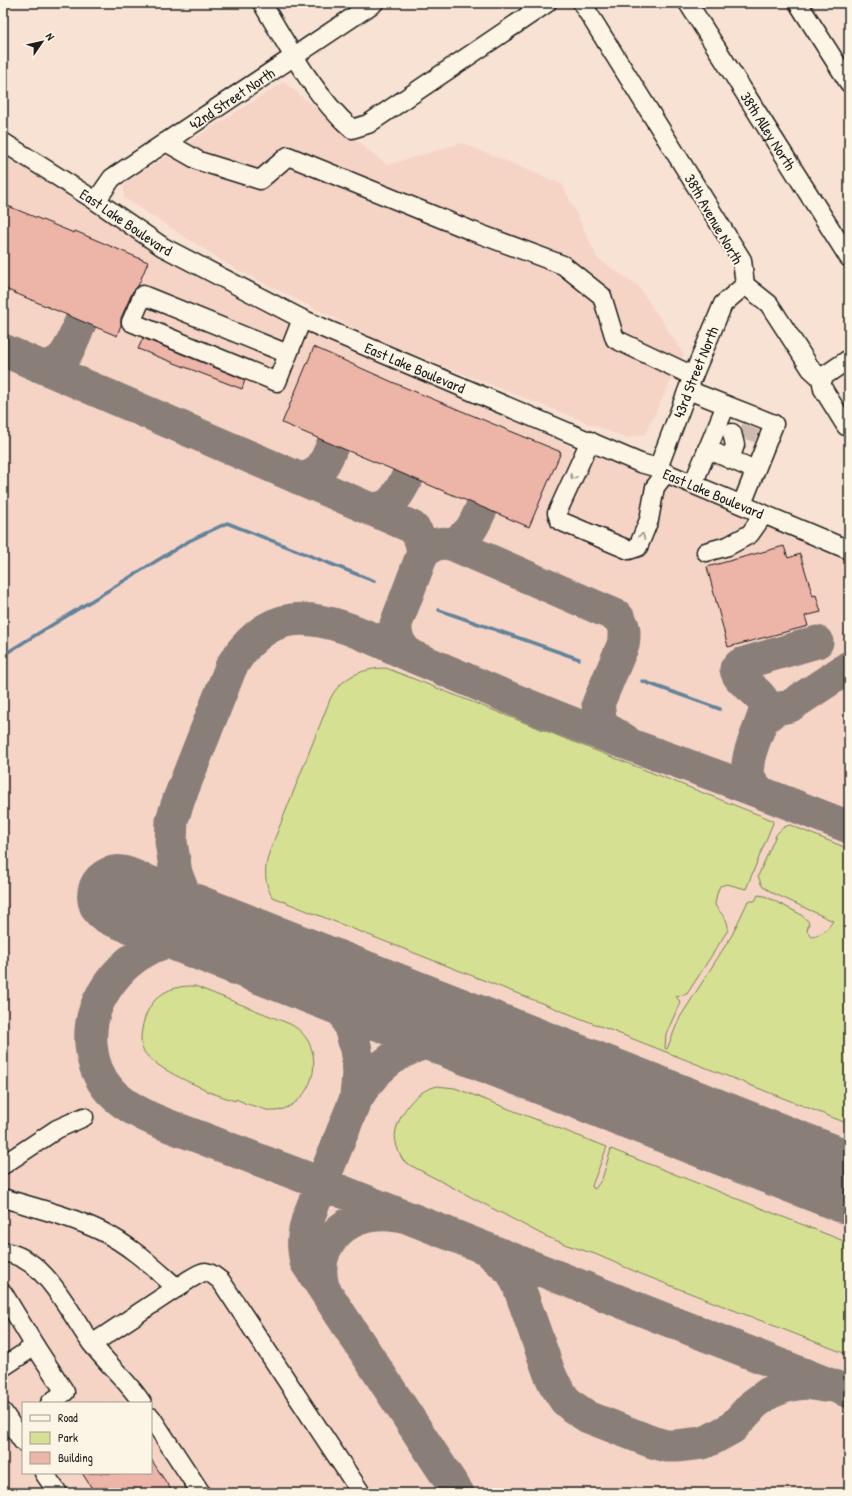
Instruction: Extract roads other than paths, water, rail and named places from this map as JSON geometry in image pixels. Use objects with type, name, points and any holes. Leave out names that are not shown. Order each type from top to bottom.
[{"type":"street","points":[[262,3],[294,56],[331,108],[352,129],[368,124],[547,3]]},
{"type":"street","name":"42nd Street North","points":[[96,201],[112,178],[374,3]]},
{"type":"street","name":"38th Avenue North","points":[[582,3],[742,260],[746,285],[769,304],[811,369],[821,378],[823,389],[846,426],[849,426]]},
{"type":"street","name":"38th Alley North","points":[[688,3],[849,258]]},
{"type":"street","points":[[798,3],[849,83]]},
{"type":"street","name":"East Lake Boulevard","points":[[3,142],[96,201],[163,247],[302,319],[849,550]]},
{"type":"street","points":[[166,142],[199,161],[260,180],[288,156],[472,231],[563,265],[602,296],[615,339],[726,405],[741,432],[755,470]]},
{"type":"street","name":"43rd Street North","points":[[590,441],[558,513],[560,520],[629,550],[638,547],[649,520],[655,487],[662,470],[690,383],[723,304],[746,285]]},
{"type":"street","points":[[288,354],[143,294],[131,322],[276,382],[288,354],[302,319]]},
{"type":"street","points":[[821,378],[849,359]]},
{"type":"street","points":[[694,484],[726,405]]},
{"type":"street","points":[[707,449],[741,432],[774,424],[742,504]]},
{"type":"street","points":[[706,552],[728,546],[750,534],[764,514]]},
{"type":"street","points":[[3,1165],[57,1129],[84,1117]]},
{"type":"street","points":[[3,1198],[63,1216],[101,1231],[136,1253],[177,1288]]},
{"type":"street","points":[[3,1252],[13,1253],[36,1267],[64,1300],[92,1344],[141,1402]]},
{"type":"street","points":[[92,1344],[203,1272],[210,1272],[221,1281],[361,1493]]},
{"type":"street","points":[[3,1293],[66,1392],[51,1402]]},
{"type":"street","points":[[6,1359],[36,1346]]},
{"type":"street","points":[[3,1412],[20,1430]]},
{"type":"street","points":[[152,1419],[201,1493]]},
{"type":"street","points":[[45,1474],[58,1493]]},
{"type":"waterway","points":[[3,655],[189,541],[227,523],[374,581]]},
{"type":"waterway","points":[[439,610],[579,659]]},
{"type":"waterway","points":[[642,681],[720,709]]},
{"type":"tunnel","points":[[746,439],[751,427]]}]
